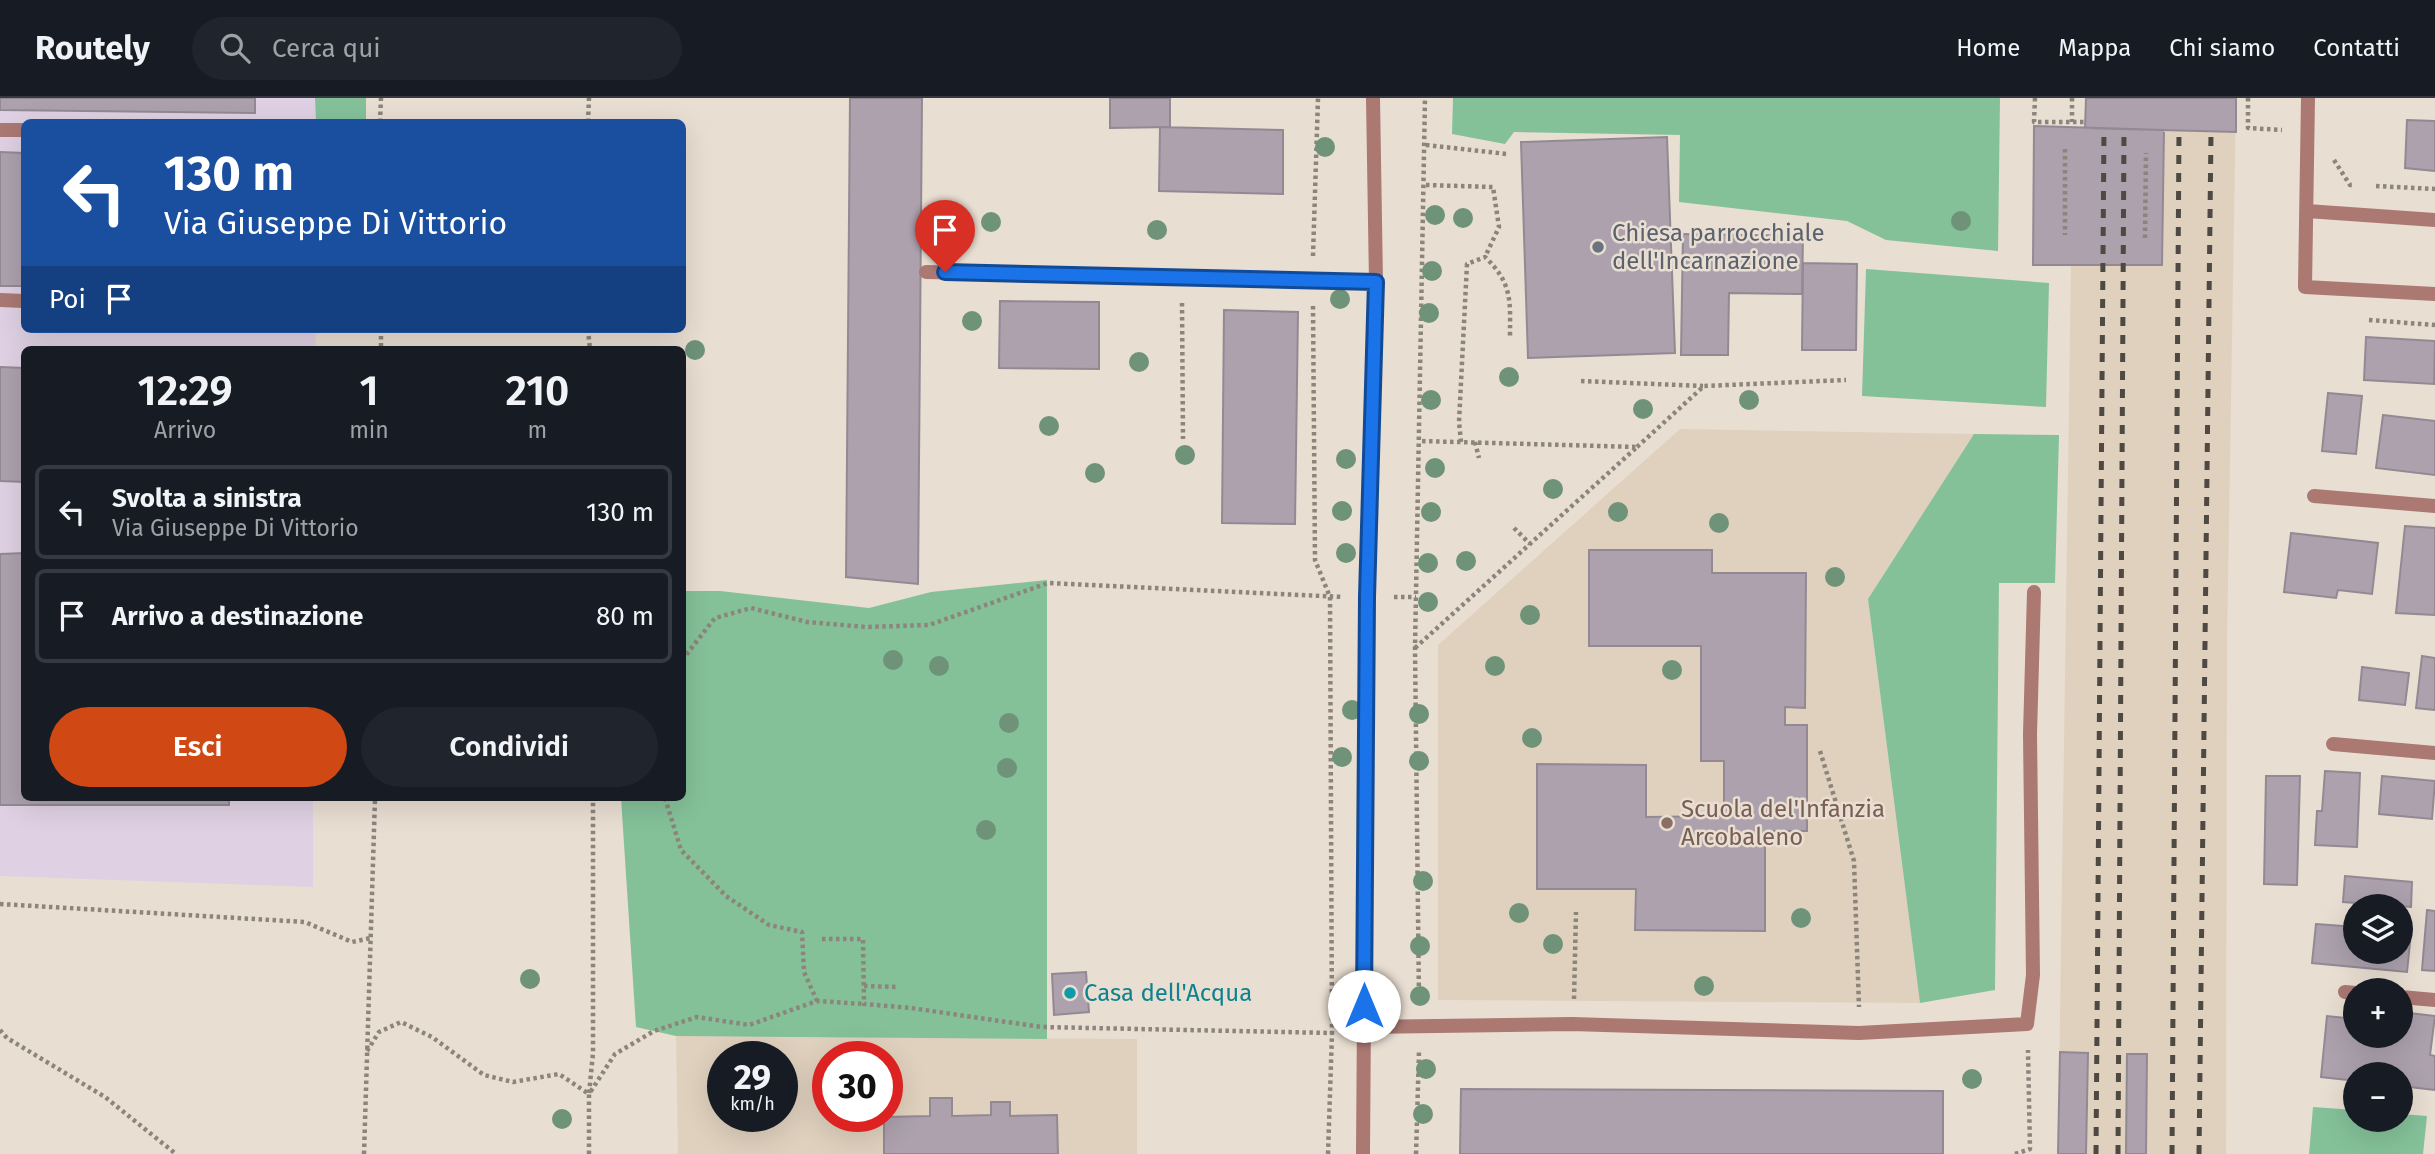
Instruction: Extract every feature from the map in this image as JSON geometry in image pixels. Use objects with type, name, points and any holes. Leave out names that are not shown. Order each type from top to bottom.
[{"type":"street","points":[[1363,1154],[1367,597],[1376,282],[1373,98]]},
{"type":"street","points":[[2308,98],[2305,287],[2435,294]]},
{"type":"street","points":[[0,130],[21,130]]},
{"type":"street","points":[[2307,211],[2435,220]]},
{"type":"street","points":[[926,272],[1376,282]]},
{"type":"street","points":[[0,300],[21,301]]},
{"type":"street","points":[[2314,496],[2435,506]]},
{"type":"street","points":[[1364,1027],[1572,1024],[1860,1033],[2027,1024],[2033,975],[2030,734],[2034,592]]},
{"type":"street","points":[[2333,744],[2435,753]]},
{"type":"street","points":[[2413,998],[2435,1000]]},
{"type":"path","points":[[380,119],[381,98]]},
{"type":"path","points":[[588,119],[589,98]]},
{"type":"path","points":[[1318,98],[1310,282],[1315,321],[1314,560],[1330,597],[1332,1033],[1328,1154]]},
{"type":"path","points":[[1416,1154],[1420,1025],[1415,648],[1426,185],[1425,98]]},
{"type":"path","points":[[2035,98],[2035,122],[2065,125],[2085,122]]},
{"type":"path","points":[[2072,98],[2072,122]]},
{"type":"path","points":[[2248,98],[2248,128],[2307,131]]},
{"type":"path","points":[[1426,145],[1507,154]]},
{"type":"path","points":[[2334,147],[2333,158],[2350,185],[2435,189]]},
{"type":"path","points":[[2065,149],[2065,235]]},
{"type":"path","points":[[2145,239],[2146,153]]},
{"type":"path","points":[[1426,185],[1493,187],[1499,227],[1485,257],[1467,264],[1459,422],[1461,442]]},
{"type":"path","points":[[1485,257],[1502,273],[1510,296],[1510,337]]},
{"type":"path","points":[[1179,278],[1183,439]]},
{"type":"path","points":[[1581,382],[1704,386],[1846,380]]},
{"type":"path","points":[[1415,648],[1704,386]]},
{"type":"path","points":[[1419,441],[1637,447]]},
{"type":"path","points":[[1475,442],[1479,458]]},
{"type":"path","points":[[1514,528],[1530,544]]},
{"type":"path","points":[[686,650],[715,618],[751,608],[807,622],[866,627],[929,625],[1048,583],[1330,597],[1416,597]]},
{"type":"path","points":[[1820,751],[1854,861],[1860,1033]]},
{"type":"path","points":[[363,1154],[375,801]]},
{"type":"path","points":[[589,1154],[589,1094],[593,1054],[593,801]]},
{"type":"path","points":[[666,801],[681,850],[726,897],[769,925],[802,932],[804,972],[817,1001]]},
{"type":"path","points":[[0,904],[305,922],[352,942],[371,938]]},
{"type":"path","points":[[1572,1024],[1576,912]]},
{"type":"path","points":[[822,939],[863,939],[864,1004]]},
{"type":"path","points":[[864,986],[899,987]]},
{"type":"path","points":[[589,1094],[615,1054],[654,1031],[697,1017],[749,1025],[817,1001],[864,1004],[1042,1027],[1332,1033]]},
{"type":"path","points":[[367,1051],[379,1032],[401,1022],[432,1037],[484,1075],[513,1082],[559,1074],[589,1094]]},
{"type":"path","points":[[2015,1154],[2029,1149],[2027,1024]]},
{"type":"path","points":[[0,1030],[7,1038],[105,1097],[176,1154]]},
{"type":"shaded area","points":[[0,98],[315,98],[316,119],[21,119],[21,333],[316,333],[315,346],[21,346],[21,801],[313,801],[313,887],[0,876]]},
{"type":"shaded area","points":[[2086,98],[2236,98],[2227,644],[2226,1154],[2058,1154],[2071,266],[2033,265],[2034,126],[2085,128]]},
{"type":"shaded area","name":"Scuola del'Infanzia Arcobaleno","points":[[1680,429],[1974,434],[1868,599],[1920,1003],[1438,1000],[1438,645]]},
{"type":"shaded area","points":[[676,1036],[1137,1039],[1137,1154],[678,1154]]},
{"type":"green space","points":[[315,98],[366,98],[366,119],[316,119]]},
{"type":"green space","points":[[1453,98],[2000,98],[1998,251],[1886,240],[1847,221],[1679,202],[1680,135],[1514,132],[1505,144],[1452,134]]},
{"type":"green space","points":[[1866,269],[2049,283],[2046,407],[1862,396]]},
{"type":"green space","points":[[1974,434],[2059,435],[2055,583],[1999,583],[1995,990],[1920,1003],[1868,599]]},
{"type":"green space","points":[[1047,580],[1047,1039],[676,1036],[636,1027],[621,801],[686,801],[686,591],[720,591],[869,608],[931,592]]},
{"type":"green space","points":[[2313,1107],[2343,1109],[2343,1132],[2413,1132],[2413,1115],[2427,1116],[2423,1154],[2309,1154]]},
{"type":"building","points":[[0,98],[255,98],[255,113],[0,110]]},
{"type":"building","points":[[850,98],[922,98],[918,584],[846,577]]},
{"type":"building","points":[[1110,98],[1170,98],[1170,127],[1110,128]]},
{"type":"building","points":[[2086,98],[2236,98],[2236,132],[2085,128]]},
{"type":"building","points":[[2407,120],[2435,121],[2435,171],[2405,168]]},
{"type":"building","points":[[2034,126],[2164,130],[2162,265],[2033,265]]},
{"type":"building","points":[[1160,127],[1283,130],[1283,194],[1159,191]]},
{"type":"building","name":"Chiesa parrocchiale dell'Incarnazione","points":[[1667,137],[1675,353],[1528,358],[1521,142]]},
{"type":"building","points":[[0,152],[21,153],[21,286],[0,286]]},
{"type":"building","points":[[1683,234],[1803,236],[1802,294],[1729,293],[1728,355],[1681,355]]},
{"type":"building","points":[[1803,263],[1857,264],[1856,350],[1802,350]]},
{"type":"building","points":[[1000,301],[1099,302],[1099,369],[999,368]]},
{"type":"building","points":[[1224,310],[1298,312],[1295,524],[1222,523]]},
{"type":"building","points":[[2366,337],[2435,341],[2434,384],[2364,380]]},
{"type":"building","points":[[0,367],[21,368],[21,482],[0,481]]},
{"type":"building","points":[[2328,393],[2362,396],[2356,454],[2322,451]]},
{"type":"building","points":[[2383,415],[2435,421],[2435,475],[2376,468]]},
{"type":"building","points":[[2405,526],[2435,528],[2435,615],[2396,613]]},
{"type":"building","points":[[2291,533],[2378,543],[2372,594],[2338,590],[2336,598],[2284,592]]},
{"type":"building","points":[[1589,550],[1712,550],[1712,573],[1806,573],[1805,708],[1785,707],[1785,725],[1807,725],[1807,831],[1765,831],[1765,931],[1635,930],[1636,889],[1537,889],[1537,764],[1646,765],[1646,817],[1724,816],[1724,761],[1701,761],[1701,646],[1589,646]]},
{"type":"building","points":[[21,553],[21,801],[229,801],[229,805],[0,805],[0,554]]},
{"type":"building","points":[[2422,656],[2435,658],[2435,710],[2416,708]]},
{"type":"building","points":[[2362,667],[2409,673],[2405,705],[2359,700]]},
{"type":"building","points":[[2325,771],[2360,773],[2357,847],[2315,845],[2317,811],[2322,811]]},
{"type":"building","points":[[2266,776],[2300,776],[2297,885],[2264,884]]},
{"type":"building","points":[[2382,776],[2435,781],[2432,819],[2379,814]]},
{"type":"building","points":[[2345,876],[2412,882],[2412,894],[2344,894]]},
{"type":"building","points":[[2427,910],[2435,911],[2435,971],[2422,970]]},
{"type":"building","points":[[2316,924],[2343,926],[2343,964],[2408,964],[2407,972],[2312,963]]},
{"type":"building","name":"Casa dell'Acqua","points":[[1086,972],[1089,1012],[1054,1015],[1052,974]]},
{"type":"building","points":[[2413,1013],[2435,1016],[2430,1055],[2435,1056],[2435,1090],[2413,1087],[2413,1062],[2343,1062],[2343,1080],[2321,1077],[2327,1016],[2343,1018],[2343,1048],[2413,1048]]},
{"type":"building","points":[[2060,1052],[2088,1053],[2086,1154],[2058,1154]]},
{"type":"building","points":[[2127,1054],[2147,1054],[2146,1154],[2126,1154]]},
{"type":"building","points":[[1461,1089],[1943,1091],[1943,1154],[1460,1154]]},
{"type":"building","points":[[930,1098],[952,1098],[952,1116],[991,1115],[991,1102],[1010,1102],[1010,1116],[1057,1115],[1058,1154],[884,1154],[884,1132],[903,1132],[903,1117],[930,1116]]},
{"type":"railway","points":[[2096,1154],[2104,128]]},
{"type":"railway","points":[[2118,1154],[2124,129]]},
{"type":"railway","points":[[2172,1154],[2179,130]]},
{"type":"railway","points":[[2199,1154],[2211,132]]},
{"type":"place","name":"Chiesa parrocchiale dell'Incarnazione","points":[[1598,247]]},
{"type":"place","name":"Scuola del'Infanzia Arcobaleno","points":[[1667,823]]},
{"type":"place","name":"Casa dell'Acqua","points":[[1070,993]]},
{"type":"route","points":[[945,272],[1376,282],[1367,597],[1364,1006]]}]
